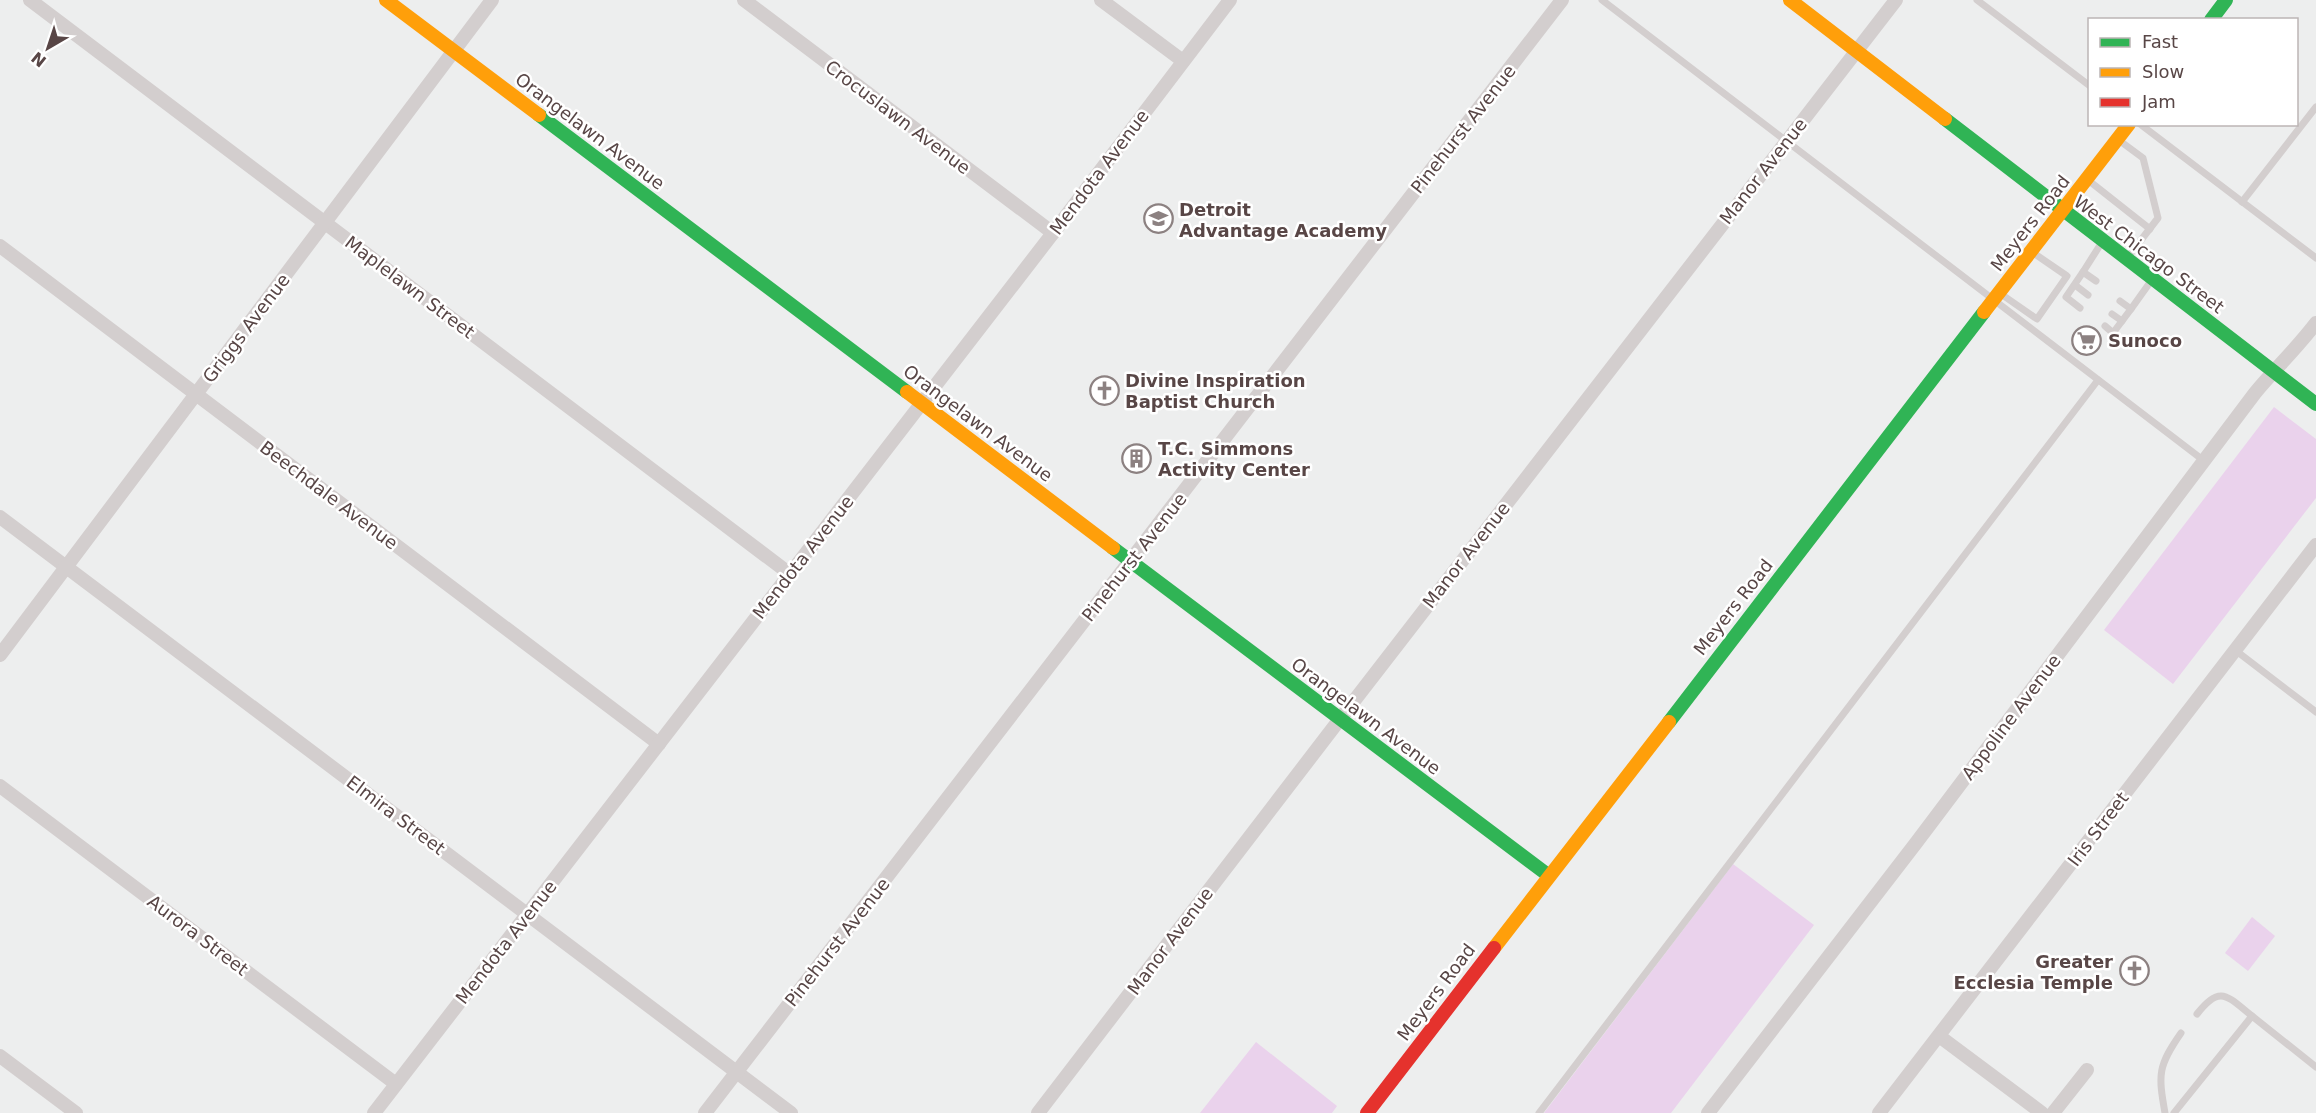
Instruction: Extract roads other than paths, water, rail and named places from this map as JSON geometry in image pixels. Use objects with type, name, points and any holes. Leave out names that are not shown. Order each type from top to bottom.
[{"type":"street","name":"Maplelawn Street","points":[[30,0],[790,574]]},
{"type":"street","name":"Orangelawn Avenue","points":[[386,0],[1548,876]]},
{"type":"street","name":"Griggs Avenue","points":[[0,655],[492,0]]},
{"type":"street","name":"Crocuslawn Avenue","points":[[744,0],[1053,233]]},
{"type":"street","points":[[1101,0],[1183,61]]},
{"type":"street","name":"Mendota Avenue","points":[[374,1113],[1230,0]]},
{"type":"street","name":"Pinehurst Avenue","points":[[705,1113],[1562,0]]},
{"type":"street","name":"West Chicago Street","points":[[1790,0],[2316,404]]},
{"type":"street","name":"Manor Avenue","points":[[1038,1113],[1896,0]]},
{"type":"street","points":[[2212,18],[2226,0]]},
{"type":"street","name":"Meyers Road","points":[[1367,1113],[2128,126]]},
{"type":"street","name":"Beechdale Avenue","points":[[0,246],[659,744]]},
{"type":"street","name":"Appoline Avenue","points":[[1708,1113],[1916,843],[2203,460],[2273,371],[2292,353],[2316,323]]},
{"type":"street","name":"Elmira Street","points":[[0,516],[791,1113]]},
{"type":"street","name":"Iris Street","points":[[1879,1113],[2316,545]]},
{"type":"street","name":"Aurora Street","points":[[0,786],[396,1084]]},
{"type":"street","points":[[1939,1036],[2042,1113]]},
{"type":"street","points":[[0,1056],[76,1113]]},
{"type":"street","points":[[2053,1113],[2087,1070]]},
{"type":"lane","points":[[1602,0],[1786,141],[1996,296],[2098,380],[2203,460]]},
{"type":"lane","points":[[1977,0],[2088,84]]},
{"type":"lane","points":[[2242,202],[2316,107]]},
{"type":"lane","points":[[2143,126],[2316,258]]},
{"type":"lane","points":[[2118,139],[2143,158],[2158,218],[2127,259]]},
{"type":"lane","points":[[2087,179],[2150,229]]},
{"type":"lane","points":[[2080,308],[2066,297],[2103,241]]},
{"type":"lane","points":[[1996,296],[2037,319],[2067,276],[2031,251]]},
{"type":"lane","points":[[2083,272],[2096,281]]},
{"type":"lane","points":[[2105,326],[2113,333],[2153,279]]},
{"type":"lane","points":[[2062,284],[2088,295]]},
{"type":"lane","points":[[2120,301],[2131,309]]},
{"type":"lane","points":[[2112,314],[2122,321]]},
{"type":"lane","points":[[1539,1113],[2098,380]]},
{"type":"lane","points":[[2235,650],[2316,712]]},
{"type":"lane","points":[[2197,1014],[2211,997],[2221,995],[2230,999],[2316,1067]]},
{"type":"lane","points":[[2174,1113],[2252,1016]]},
{"type":"lane","points":[[2165,1113],[2159,1078],[2162,1064],[2181,1033]]},
{"type":"place","name":"Detroit Advantage Academy","points":[[1158,219]]},
{"type":"place","name":"Sunoco","points":[[2087,340]]},
{"type":"place","name":"Divine Inspiration Baptist Church","points":[[1104,390]]},
{"type":"place","name":"T.C. Simmons Activity Center","points":[[1137,458]]},
{"type":"place","name":"Greater Ecclesia Temple","points":[[2134,971]]}]
